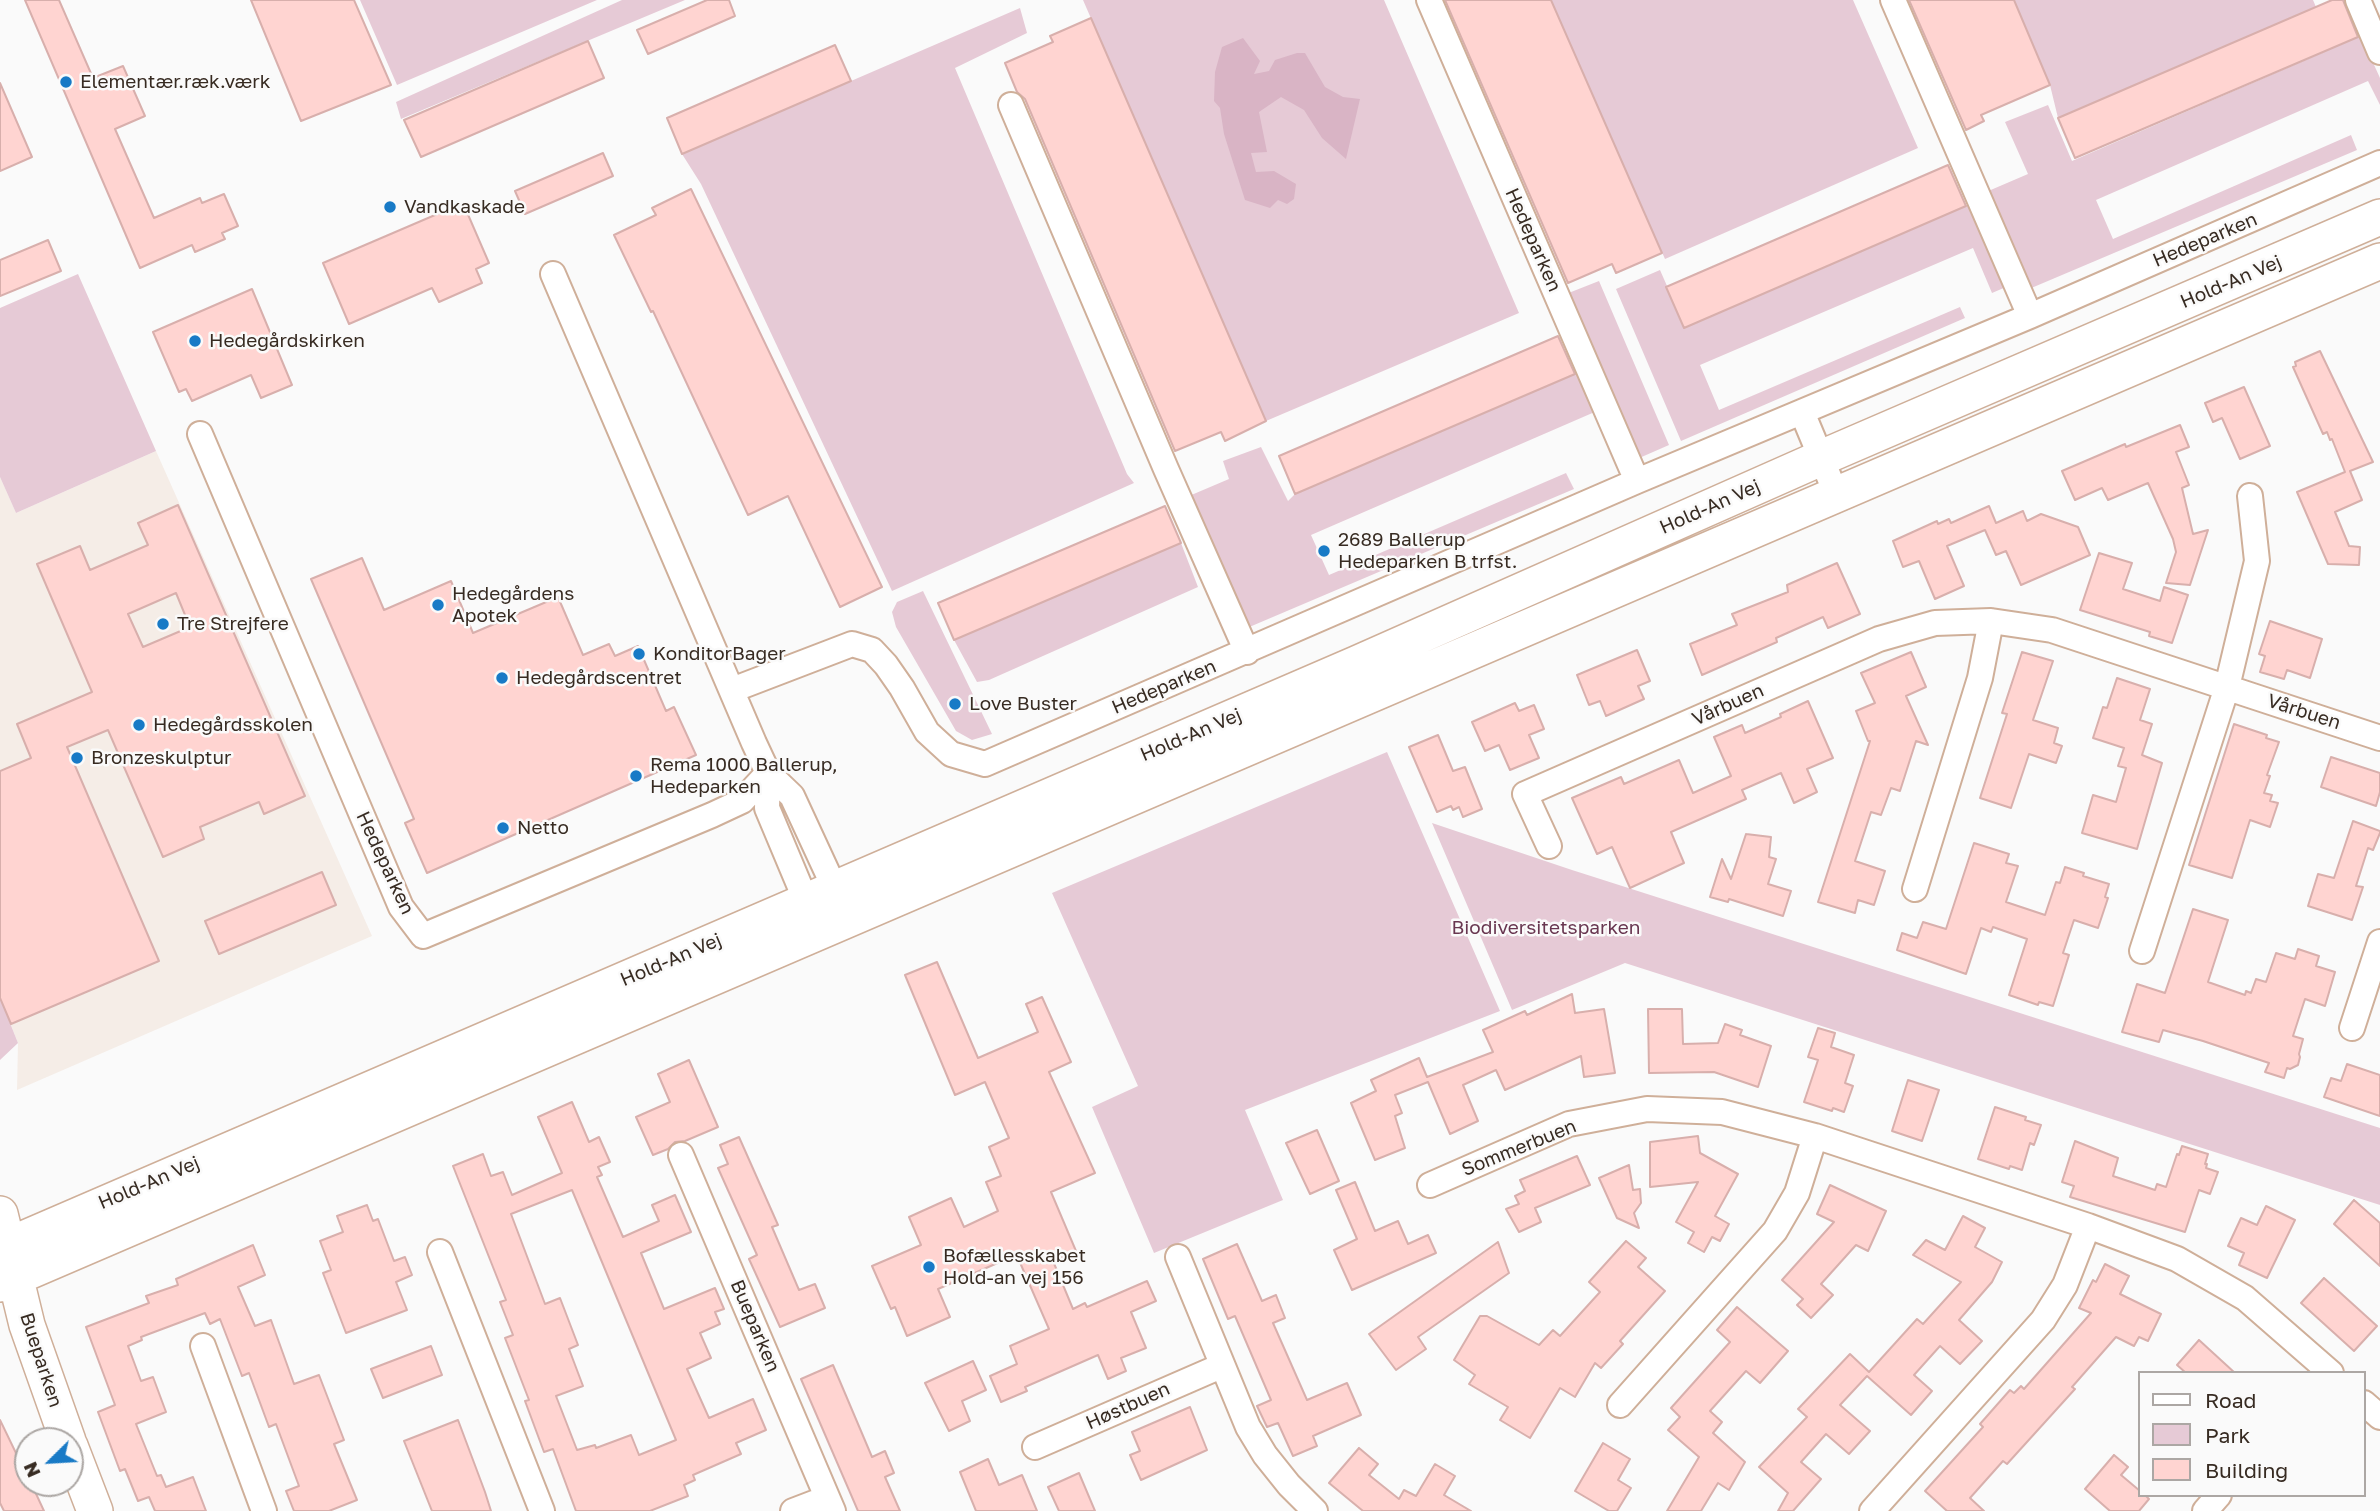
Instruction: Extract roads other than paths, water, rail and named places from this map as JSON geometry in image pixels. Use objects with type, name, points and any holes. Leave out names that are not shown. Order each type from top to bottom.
[{"type":"street","name":"Hedeparken","points":[[1429,0],[1637,481]]},
{"type":"street","points":[[1893,0],[2030,316]]},
{"type":"street","points":[[2358,0],[2380,52]]},
{"type":"street","points":[[1011,105],[1169,477],[1247,652]]},
{"type":"street","name":"Hedeparken","points":[[732,690],[852,644],[872,650],[886,665],[927,732],[951,754],[985,764],[2380,163]]},
{"type":"street","name":"Hold-An Vej","points":[[5,1254],[821,895],[2380,217]]},
{"type":"street","name":"Hold-An Vej","points":[[5,1254],[835,926],[2380,261]]},
{"type":"street","points":[[553,274],[768,773],[792,796],[821,895],[835,926]]},
{"type":"street","points":[[1802,412],[1837,496]]},
{"type":"street","name":"Hedeparken","points":[[200,434],[401,907],[423,936],[712,816],[742,801],[768,773]]},
{"type":"street","points":[[2142,951],[2227,687],[2256,561],[2250,496]]},
{"type":"street","points":[[1916,890],[1980,678],[1991,621]]},
{"type":"street","name":"Vårbuen","points":[[1549,846],[1525,794],[1879,639],[1935,623],[1991,621],[2052,630],[2380,738]]},
{"type":"street","points":[[2352,1028],[2380,942]]},
{"type":"street","name":"Sommerbuen","points":[[1430,1185],[1569,1124],[1647,1109],[1722,1112],[1815,1136],[2088,1226],[2177,1259],[2245,1298],[2328,1371]]},
{"type":"street","points":[[1620,1405],[1775,1231],[1797,1193],[1815,1136]]},
{"type":"street","name":"Bueparken","points":[[681,1155],[830,1504],[793,1511]]},
{"type":"street","points":[[1872,1511],[2043,1320],[2066,1285],[2088,1226]]},
{"type":"street","points":[[440,1252],[542,1511]]},
{"type":"street","name":"Bueparken","points":[[5,1254],[63,1427]]},
{"type":"street","points":[[1178,1257],[1248,1427],[1265,1455],[1315,1511]]},
{"type":"street","points":[[203,1346],[264,1511]]},
{"type":"street","name":"Høstbuen","points":[[1035,1447],[1221,1366]]},
{"type":"street","points":[[2366,1405],[2380,1417]]},
{"type":"street","points":[[84,1482],[95,1511]]},
{"type":"street","points":[[2205,1511],[2217,1497]]},
{"type":"place","name":"Elementær.ræk.værk","points":[[66,82]]},
{"type":"place","name":"Vandkaskade","points":[[390,207]]},
{"type":"place","name":"Hedegårdskirken","points":[[195,341]]},
{"type":"place","name":"2689 Ballerup Hedeparken B trfst.","points":[[1324,551]]},
{"type":"place","name":"Hedegårdens Apotek","points":[[438,605]]},
{"type":"place","name":"Tre Strejfere","points":[[163,624]]},
{"type":"place","name":"KonditorBager","points":[[639,654]]},
{"type":"place","name":"Hedegårdscentret","points":[[502,678]]},
{"type":"place","name":"Love Buster","points":[[955,704]]},
{"type":"place","name":"Hedegårdsskolen","points":[[139,725]]},
{"type":"place","name":"Bronzeskulptur","points":[[77,758]]},
{"type":"place","name":"Rema 1000 Ballerup, Hedeparken","points":[[636,776]]},
{"type":"place","name":"Netto","points":[[503,828]]},
{"type":"place","name":"Bofællesskabet Hold-an vej 156","points":[[929,1267]]},
{"type":"park label","name":"Biodiversitetsparken","points":[[1546,928]]}]
